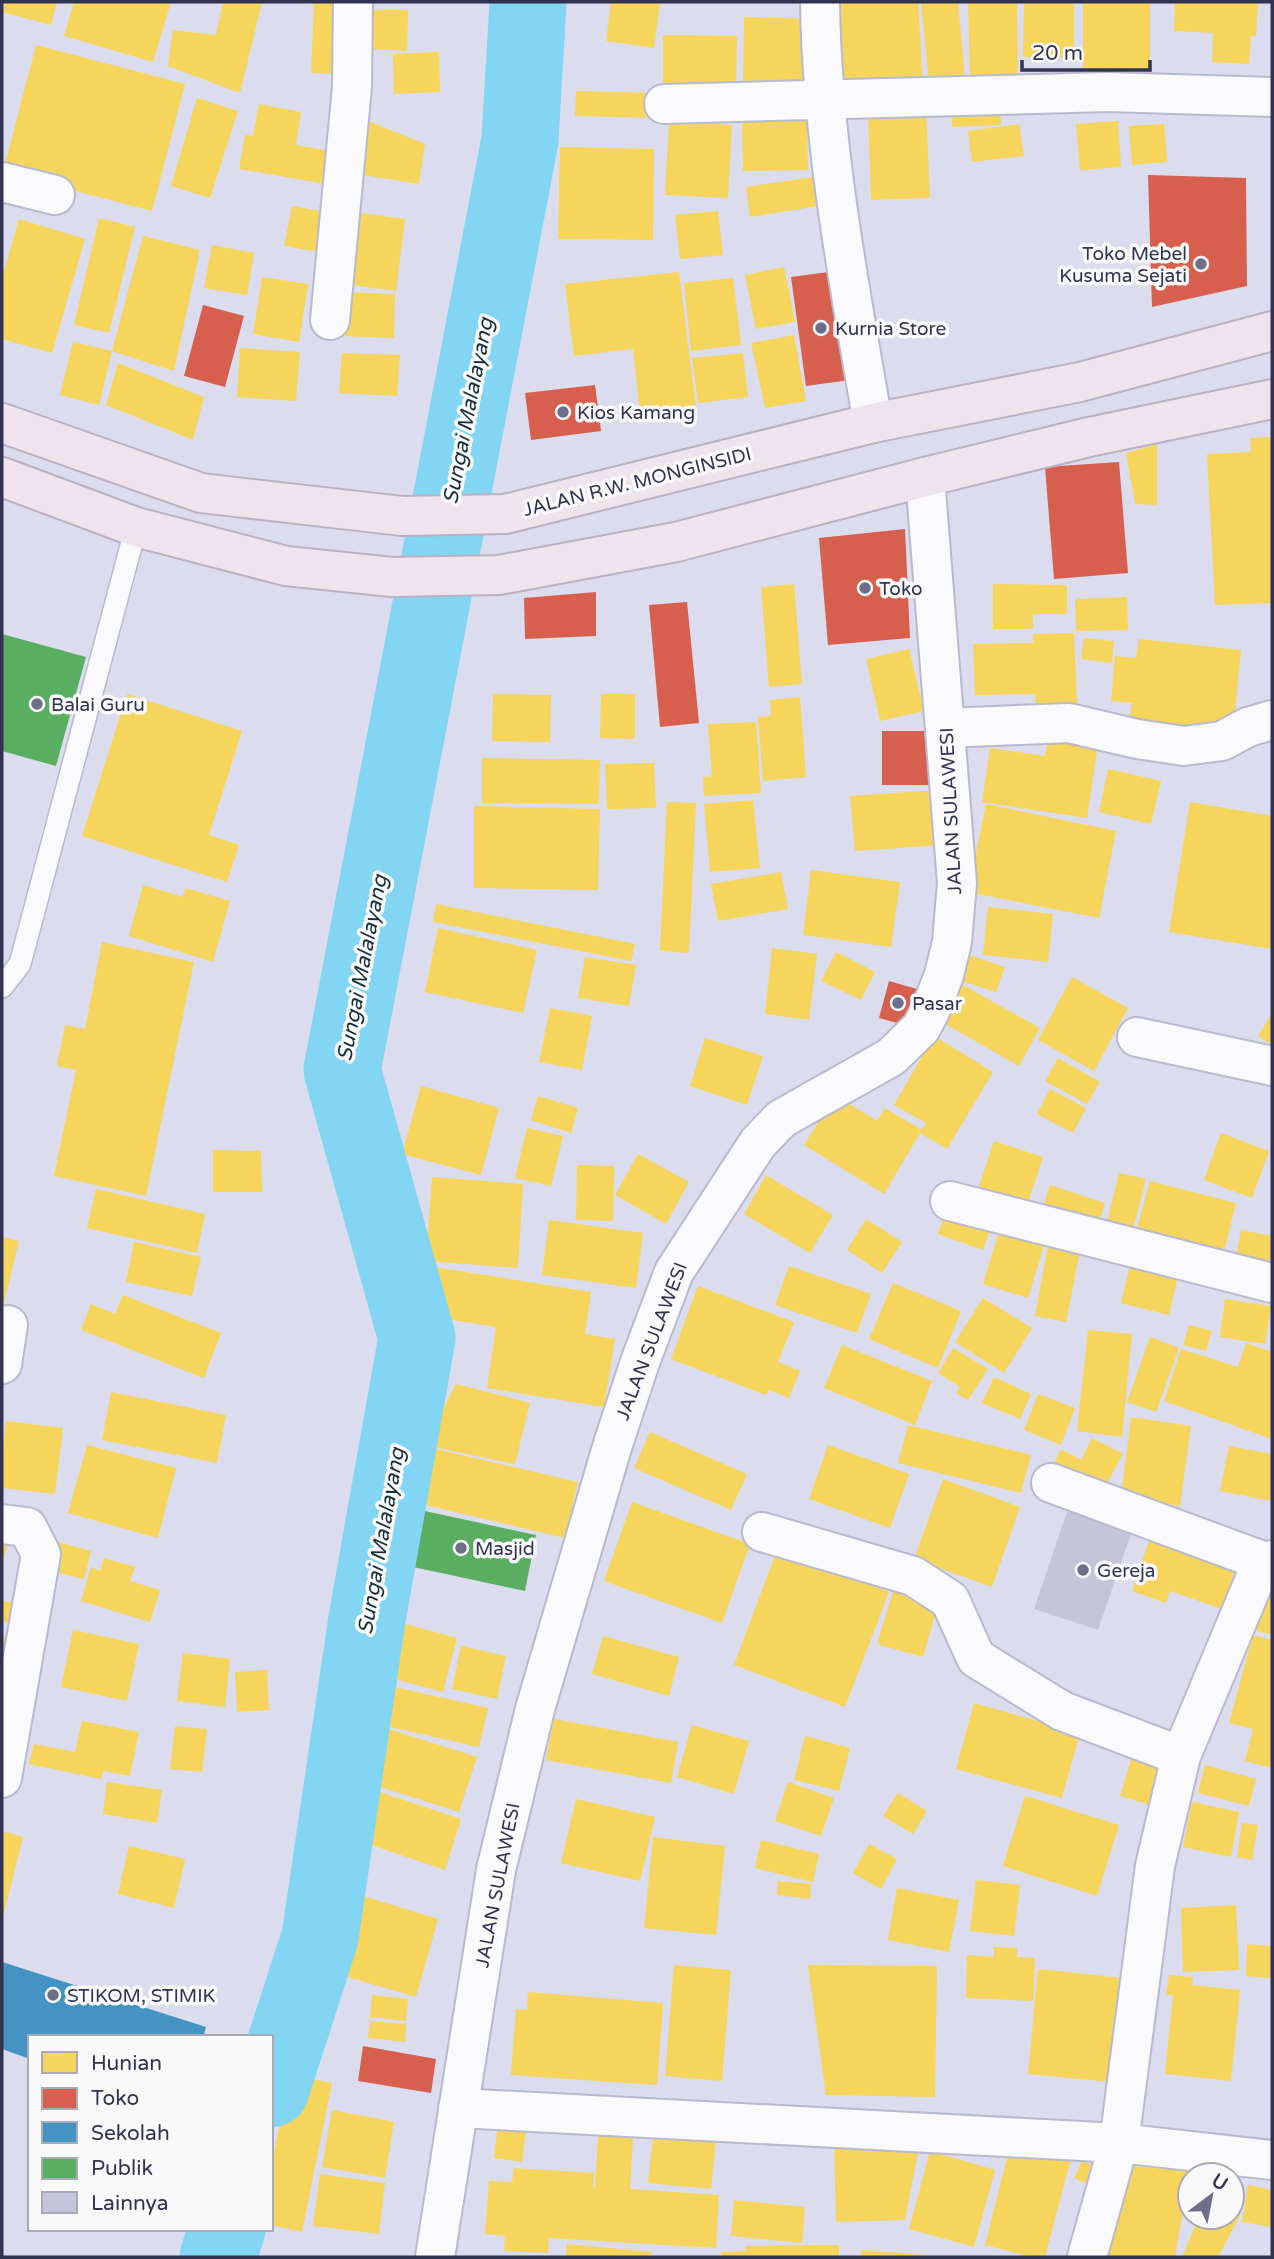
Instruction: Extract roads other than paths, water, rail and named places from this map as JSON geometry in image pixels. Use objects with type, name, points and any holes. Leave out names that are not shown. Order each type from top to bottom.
[{"type":"highway","name":"JALAN R.W. MONGINSIDI","points":[[2,423],[201,493],[402,516],[505,514],[873,423],[1080,382],[1272,331]]},
{"type":"highway","points":[[2,477],[136,527],[286,566],[392,577],[499,575],[676,542],[1089,437],[1272,399]]},
{"type":"street","points":[[330,320],[352,87],[353,2]]},
{"type":"street","points":[[820,2],[821,62],[837,197],[873,423]]},
{"type":"street","points":[[664,104],[1108,92],[1272,97]]},
{"type":"street","points":[[2,182],[55,195]]},
{"type":"street","name":"JALAN SULAWESI","points":[[435,2257],[496,1870],[535,1709],[613,1444],[674,1272],[758,1143],[780,1119],[891,1058],[920,1028],[944,975],[952,942],[957,883],[925,477]]},
{"type":"street","points":[[945,728],[1069,723],[1138,739],[1184,746],[1222,741],[1248,727],[1272,720]]},
{"type":"street","points":[[1137,1037],[1272,1066]]},
{"type":"street","points":[[950,1201],[1272,1283]]},
{"type":"street","points":[[2,1364],[8,1325]]},
{"type":"street","points":[[1051,1483],[1270,1561],[1256,1574],[1181,1756],[1155,1866],[1119,2143],[1087,2257]]},
{"type":"street","points":[[2,1524],[27,1527],[40,1554],[2,1778]]},
{"type":"street","points":[[762,1532],[913,1576],[950,1600],[976,1658],[1062,1711],[1181,1756]]},
{"type":"street","points":[[458,2108],[1119,2143],[1272,2160]]},
{"type":"lane","points":[[2,987],[20,964],[136,527]]},
{"type":"waterway","name":"Sungai Malalayang","points":[[273,2083],[320,1937],[367,1619],[417,1338],[342,1070],[520,140],[528,2]]},
{"type":"waterway","name":"Sungai Malalayang","points":[[218,2257],[226,2231]]},
{"type":"place","name":"Toko Mebel Kusuma Sejati","points":[[1201,264]]},
{"type":"place","name":"Kurnia Store","points":[[821,328]]},
{"type":"place","name":"Kios Kamang","points":[[563,412]]},
{"type":"place","name":"Toko","points":[[865,588]]},
{"type":"place","name":"Balai Guru","points":[[37,704]]},
{"type":"place","name":"Pasar","points":[[898,1003]]},
{"type":"place","name":"Masjid","points":[[461,1548]]},
{"type":"place","name":"Gereja","points":[[1083,1570]]},
{"type":"place","name":"STIKOM, STIMIK","points":[[53,1995]]}]
